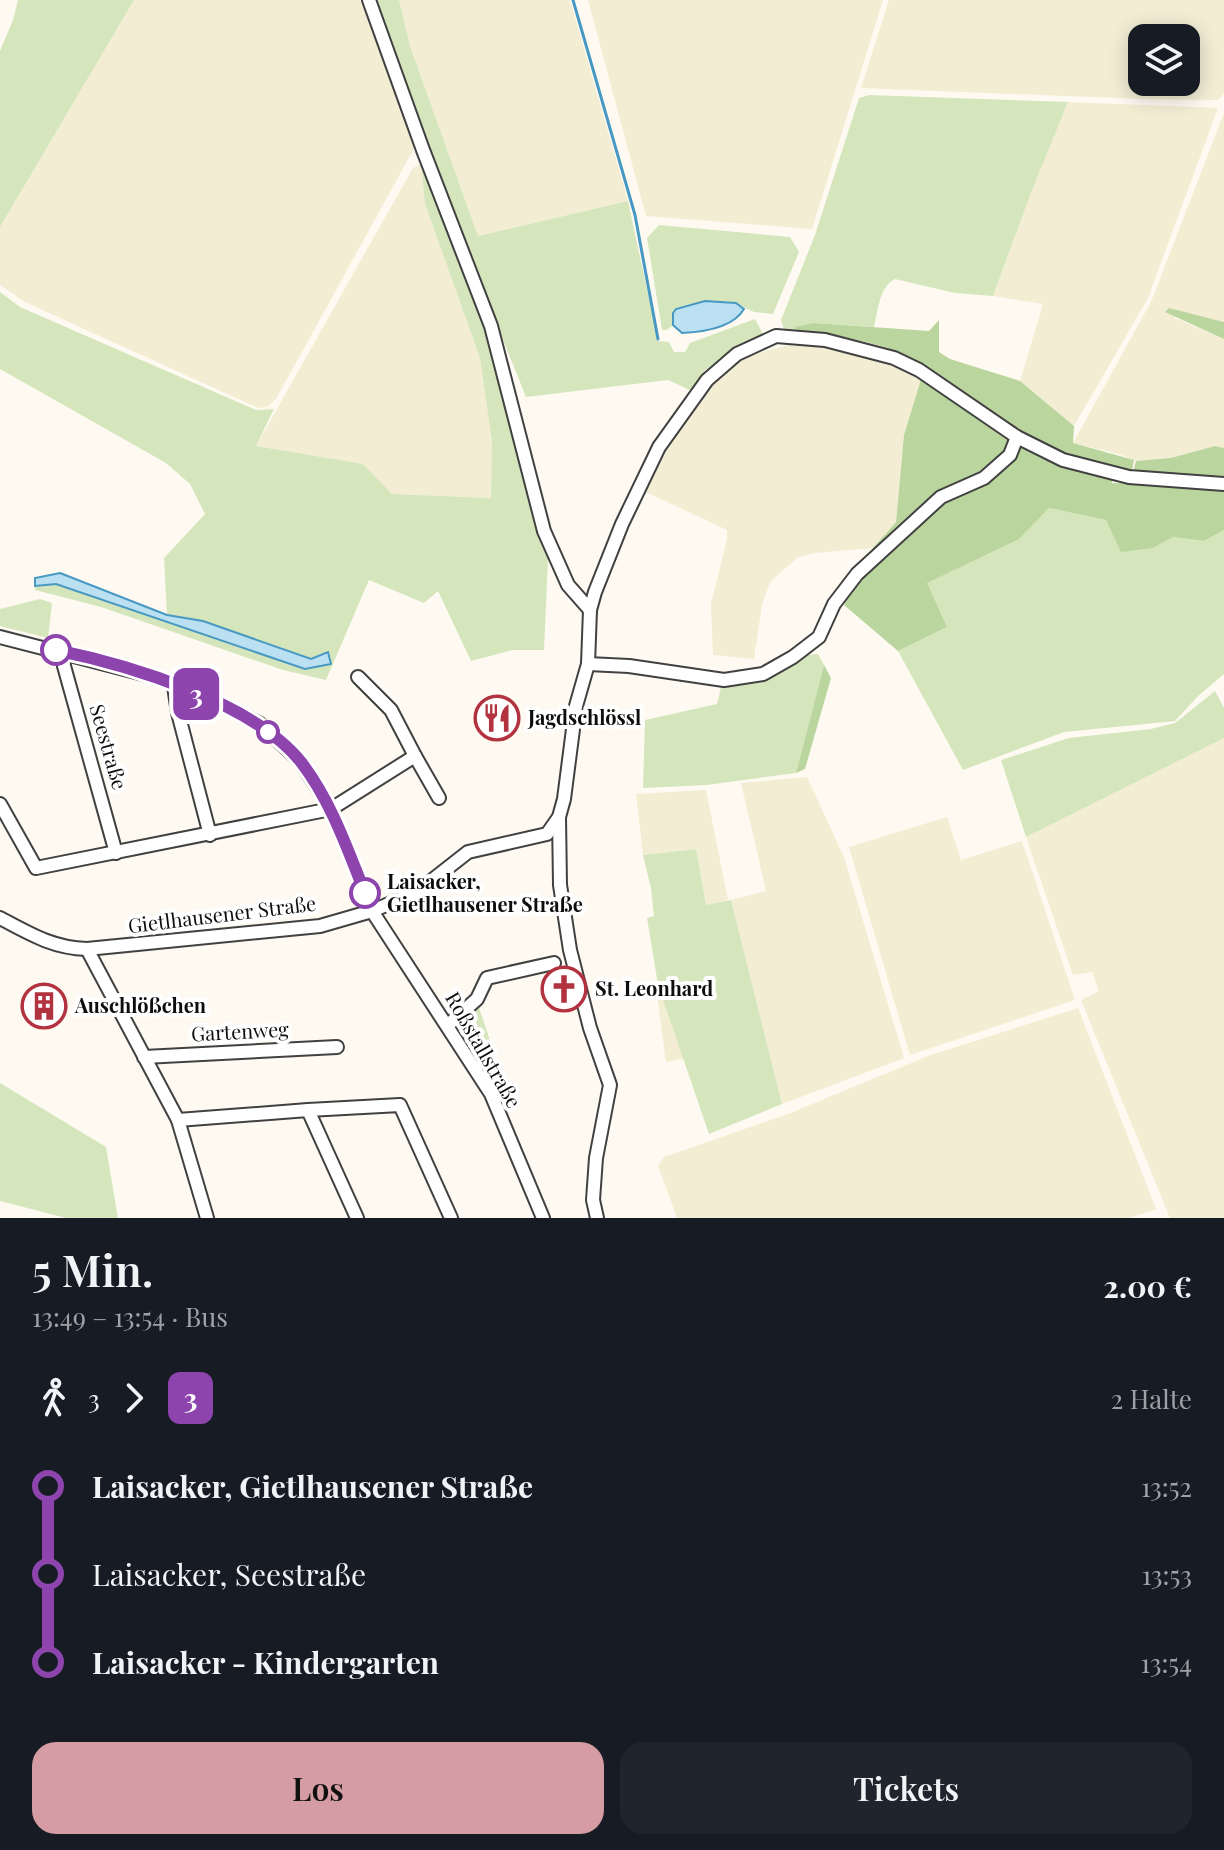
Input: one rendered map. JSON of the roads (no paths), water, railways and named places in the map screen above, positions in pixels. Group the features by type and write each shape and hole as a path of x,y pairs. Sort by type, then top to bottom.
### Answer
{"street":[{"path":"369,0 491,326 544,531 568,585 590,610"},
{"path":"597,1218 593,1200 596,1158 610,1085 590,1028 568,938 560,885 559,817 576,706 588,664 590,610 595,592 622,524 662,443 707,380 737,354 776,336 825,340 894,358 919,370 1017,437 1063,460 1129,477 1224,484"},
{"path":"588,664 629,666 724,680 763,674 819,637 834,604 857,574 941,497 984,478 1010,455 1017,437"},
{"path":"0,637 155,677 211,699 260,724 300,761 331,809 372,911"},
{"name":"Seestraße","path":"63,651 64,666 116,853"},
{"path":"358,677 391,710 439,798"},
{"path":"174,686 178,713 210,835"},
{"path":"0,804 36,868 331,809 415,756"},
{"name":"Gietlhausener Straße","path":"0,918 42,942 64,948 87,949 320,926 372,911 417,892 468,852 547,834 559,817"},
{"name":"Roßstallstraße","path":"372,911 491,1094 543,1218"},
{"path":"87,949 178,1120 207,1218"},
{"path":"448,1025 477,999 487,978 554,963"},
{"name":"Gartenweg","path":"144,1057 337,1047"},
{"path":"178,1120 400,1105 451,1218"},
{"path":"308,1110 357,1218"}],"water":[{"path":"705,301 736,303 744,309 733,321 708,330 682,333 673,325 676,309"},
{"path":"60,573 167,615 203,621 311,659 328,652 331,664 305,669 56,584 35,586 35,578"}],"waterway":[{"path":"573,0 635,215 658,339"}],"place":[{"name":"Jagdschlössl","path":"497,718"},
{"name":"Laisacker, Gietlhausener Straße","path":"365,893"},
{"name":"St. Leonhard","path":"564,989"},
{"name":"Auschlößchen","path":"44,1006"}]}
